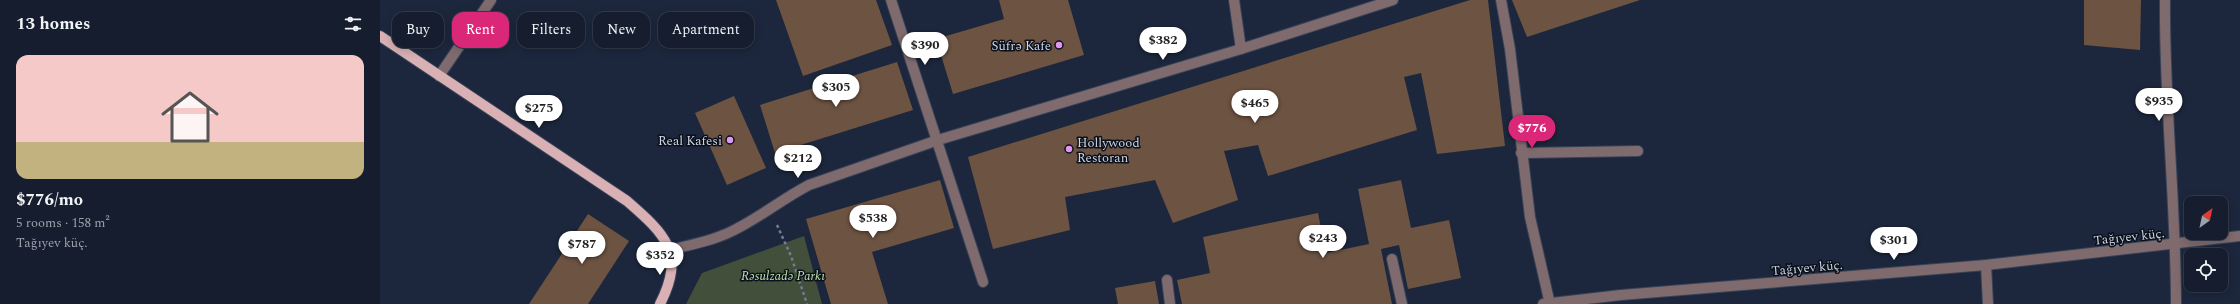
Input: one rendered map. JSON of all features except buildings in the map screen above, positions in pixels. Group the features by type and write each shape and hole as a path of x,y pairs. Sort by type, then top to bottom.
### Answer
{"main road":[{"path":"380,36 627,201 656,226 670,250 672,268 668,288 660,304"}],"street":[{"path":"439,76 491,0"},
{"path":"891,0 938,140 983,282"},
{"path":"1234,0 1241,49"},
{"path":"670,250 713,239 738,228 809,185 938,140 1241,49 1393,0"},
{"path":"1501,0 1510,49 1521,153 1530,217 1548,304"},
{"path":"2165,0 2166,65 2176,244 2176,304"},
{"path":"1521,153 1638,151"},
{"name":"Tağıyev küç.","path":"1548,304 1986,265 2240,236"},
{"path":"1392,259 1402,304"},
{"path":"1986,265 1988,304"},
{"path":"1167,280 1170,304"}],"path":[{"path":"769,208 791,256 806,304"}],"green space":[{"name":"Rəsulzadə Parkı","path":"804,236 822,304 686,304 702,273"}],"place":[{"name":"Süfrə Kafe","path":"1059,45"},
{"name":"Real Kafesi","path":"730,140"},
{"name":"Hollywood Restoran","path":"1069,149"}]}
